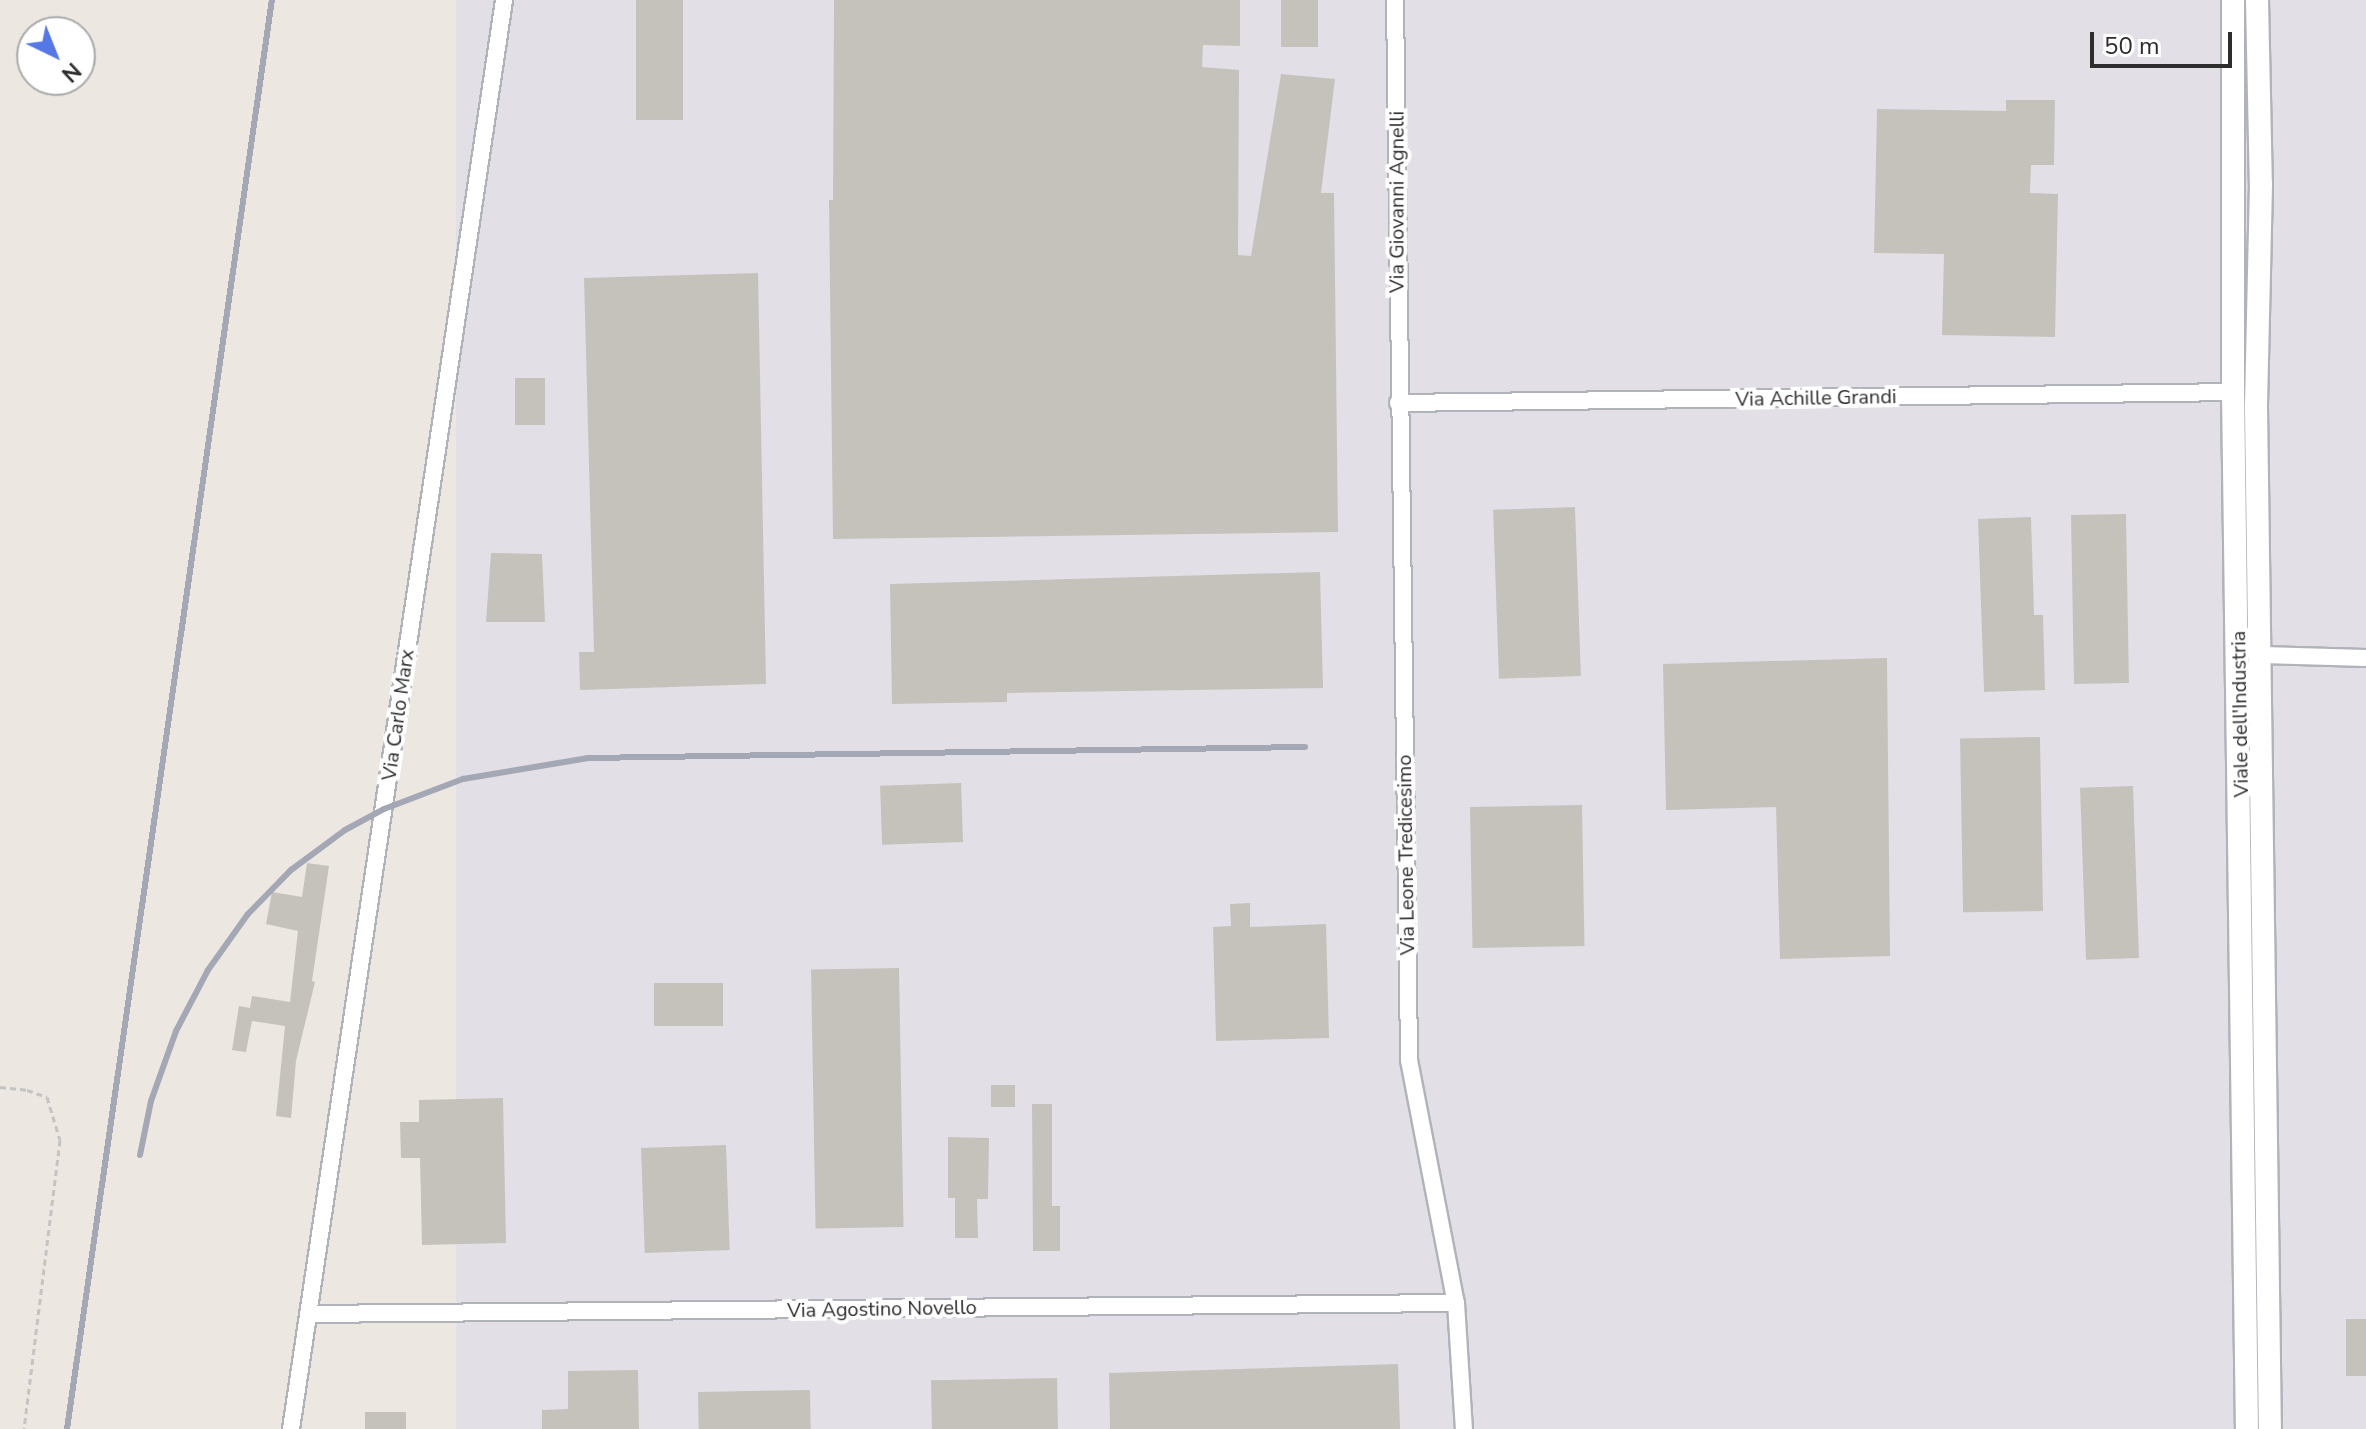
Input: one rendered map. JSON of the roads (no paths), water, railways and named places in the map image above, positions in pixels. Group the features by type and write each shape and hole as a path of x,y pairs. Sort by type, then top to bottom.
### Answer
{"main road":[{"name":"Viale dell'Industria","path":"2233,0 2233,392 2247,1429"},
{"name":"Viale dell'Industria","path":"2257,0 2261,184 2256,407 2262,655 2270,1429"}],"street":[{"name":"Via Carlo Marx","path":"291,1429 504,0"},
{"name":"Via Giovanni Agnelli","path":"1395,0 1398,403"},
{"name":"Via Achille Grandi","path":"1398,403 2233,392"},
{"name":"Via Leone Tredicesimo","path":"1398,403 1409,1060 1456,1303 1464,1429"},
{"name":"Viale dell'Industria","path":"2262,655 2366,658"},
{"name":"Via Agostino Novello","path":"308,1314 1456,1303"}],"railway":[{"path":"67,1429 272,0"},
{"path":"140,1155 151,1101 176,1031 208,970 248,914 291,870 345,830 384,809 463,779 588,758 1305,747"}]}
